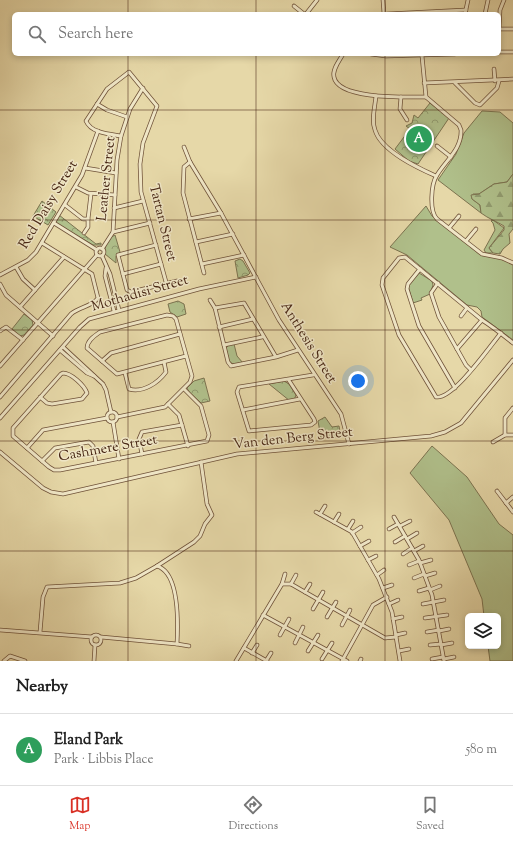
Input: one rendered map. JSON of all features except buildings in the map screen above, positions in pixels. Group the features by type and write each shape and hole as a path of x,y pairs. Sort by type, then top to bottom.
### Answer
{"street":[{"path":"307,12 317,0"},
{"path":"383,0 385,12"},
{"path":"466,12 468,0"},
{"path":"485,12 488,0"},
{"path":"500,12 504,0"},
{"path":"294,6 302,12"},
{"path":"501,29 513,29"},
{"path":"501,52 513,52"},
{"path":"342,56 333,72 335,81 341,87 376,96 426,97 459,125 461,130 458,144 436,176 431,206 432,213 482,254 502,258 513,263"},
{"path":"422,56 426,97"},
{"path":"494,69 495,81"},
{"name":"Tartan Street","path":"98,131 88,125 86,121 107,89 128,73 132,73 157,106 144,138 140,175 143,201 166,282"},
{"path":"424,83 455,83 513,79"},
{"path":"455,83 475,103 480,105 497,88 499,81"},
{"name":"Leather Street","path":"102,249 113,232 116,173 121,136 134,102 143,88"},
{"path":"376,96 373,125 380,140 407,162 436,176"},
{"path":"401,97 400,109 407,120"},
{"path":"97,104 127,118"},
{"path":"98,131 121,136"},
{"name":"Red Daisy Street","path":"0,275 33,256 42,243 76,187 85,168 98,131"},
{"path":"437,146 451,156"},
{"name":"Anthesis Street","path":"184,147 190,162 221,213 279,320 313,375 341,414 349,444"},
{"path":"190,162 184,167 182,187 204,273"},
{"path":"85,168 116,173"},
{"path":"76,187 91,194 115,195"},
{"path":"84,233 88,227 91,194"},
{"path":"114,208 143,201"},
{"path":"65,204 83,219 88,219"},
{"path":"189,219 221,213"},
{"path":"449,228 459,216"},
{"path":"113,232 150,223"},
{"path":"54,224 96,250 102,249 104,253 102,256 106,268 110,274 120,310"},
{"path":"466,241 476,229"},
{"path":"196,242 232,234"},
{"path":"0,397 74,312 97,300 92,274 42,243"},
{"path":"156,245 118,255 129,292 166,282 177,281"},
{"path":"96,250 97,255"},
{"path":"97,255 102,256"},
{"path":"0,366 97,255"},
{"path":"202,264 244,255"},
{"path":"20,308 64,257"},
{"path":"501,333 455,388 439,397 433,394 399,335 382,285 384,277 400,257 406,257 467,308 501,333 513,343"},
{"path":"123,274 161,264"},
{"path":"16,267 23,279 35,290"},
{"path":"106,268 105,276 114,312"},
{"path":"420,269 408,284 407,290 419,326 455,388"},
{"name":"Mothadisi Street","path":"0,418 89,319 199,289 256,277"},
{"path":"438,283 433,289 432,295 439,317 471,370"},
{"path":"0,284 4,293 53,336"},
{"path":"210,300 215,308 228,362 233,366 276,357 298,350"},
{"path":"215,308 244,303 262,337 276,357"},
{"path":"461,316 467,308"},
{"path":"113,422 117,417 161,408 168,404 184,389 192,378 186,356 180,334 174,317 167,315 100,332 91,338 86,346 116,374 125,373 186,356"},
{"path":"219,327 253,319"},
{"path":"457,349 482,320"},
{"path":"0,331 6,327 23,340"},
{"path":"102,361 111,353 180,334"},
{"path":"224,345 262,337"},
{"path":"62,348 105,387 111,412 115,413 117,417"},
{"name":"Van den Berg Street","path":"0,452 46,490 56,493 70,493 222,457 263,451 431,436 451,430 462,423 513,360"},
{"path":"125,373 129,389 149,387 154,385 166,372 164,362"},
{"name":"Cashmere Street","path":"40,397 47,403 52,404 82,399 87,393 85,389 69,375 62,373 40,397 12,430 13,436 52,469 57,470 205,442 209,438 200,404 184,389"},
{"path":"288,380 314,419 314,424 251,431 247,429 237,392 239,387 313,375"},
{"path":"242,410 300,399"},
{"path":"168,404 179,415 188,446"},
{"path":"505,435 505,418 513,408"},
{"path":"107,418 107,415 111,412"},
{"path":"27,448 43,430 107,418"},
{"path":"107,418 108,421 113,422"},
{"path":"113,422 119,459"},
{"path":"142,454 139,439 142,432 182,425"},
{"path":"493,442 505,435 513,435"},
{"path":"42,461 55,448 89,442 93,446 96,463"},
{"path":"40,632 43,597 47,588 120,583 136,578 194,542 200,536 205,524 212,515 207,504 201,462"},
{"path":"497,491 513,512"},
{"path":"506,503 513,497"},
{"path":"325,506 318,513 348,529 352,533 377,575 389,604 400,661"},
{"path":"334,522 339,514"},
{"path":"394,517 420,562 430,589 434,602 444,659"},
{"path":"348,529 353,521"},
{"path":"389,529 410,521"},
{"path":"352,533 361,527"},
{"path":"395,542 417,534"},
{"path":"360,546 369,541"},
{"path":"403,554 423,546"},
{"path":"368,560 376,556"},
{"path":"409,565 431,560"},
{"path":"157,566 162,568 168,575 173,591 179,619 177,644"},
{"path":"377,575 384,570"},
{"path":"414,578 435,573"},
{"path":"236,661 282,584 286,574"},
{"path":"291,584 296,575"},
{"path":"282,584 291,584 332,609 386,638 405,633"},
{"path":"305,592 310,584"},
{"path":"383,588 392,586"},
{"path":"419,591 440,586"},
{"path":"313,609 323,592"},
{"path":"342,660 374,604 387,597"},
{"path":"389,604 398,600"},
{"path":"423,604 444,600"},
{"path":"327,617 336,602"},
{"path":"342,625 350,610"},
{"path":"264,615 342,660 347,661"},
{"path":"426,618 447,615"},
{"path":"393,619 402,617"},
{"path":"280,635 290,619"},
{"path":"295,643 303,627"},
{"path":"427,632 449,629"},
{"path":"0,630 92,637 97,634 101,637 189,646"},
{"path":"308,651 318,635"},
{"path":"92,637 91,642 95,645 94,661"},
{"path":"95,645 100,643 101,637"},
{"path":"322,659 332,642"},
{"path":"430,645 452,643"},
{"path":"252,653 256,645"},
{"path":"244,648 260,659 267,661 271,653"},
{"path":"399,651 409,649"},
{"path":"4,661 10,656 25,661"},
{"path":"432,659 454,657"}],"green space":[{"path":"430,103 449,118 418,164 409,161 395,149 410,129 406,126 412,123 414,115 418,118"},
{"path":"482,111 500,112 513,123 513,174 507,182 494,184 479,194 473,194 472,199 480,205 481,213 438,180 456,154 464,133"},
{"path":"513,174 513,229 509,234 510,243 500,254 493,253 489,248 504,230 504,226 481,213 480,205 472,199 471,195 479,194 494,184 507,182"},
{"path":"42,201 56,212 48,225 33,216"},
{"path":"426,206 432,216 479,254 501,259 513,264 513,340 482,317 481,311 477,307 467,305 407,255 390,247"},
{"path":"59,215 96,244 101,243 101,245 93,245 57,224 56,221"},
{"path":"493,220 504,228 489,248 493,253 486,253 484,250 495,230 491,221"},
{"path":"115,235 120,252 116,256 116,263 105,254 108,240"},
{"path":"240,259 243,261 250,273 238,278 235,261"},
{"path":"419,273 432,281 433,285 430,294 421,298 422,300 413,303 408,286"},
{"path":"178,301 184,304 186,314 177,317 170,312 168,304"},
{"path":"24,314 32,320 33,325 24,335 20,336 12,329"},
{"path":"234,344 237,356 243,363 233,364 229,361 226,348 229,345"},
{"path":"204,378 210,401 201,403 189,392 187,388 194,381"},
{"path":"284,381 289,384 296,395 294,400 290,401 269,384"},
{"path":"325,417 332,427 339,426 340,432 337,437 321,438 318,421"},
{"path":"432,446 467,477 499,524 513,535 513,661 490,661 488,649 501,649 501,613 484,613 482,599 449,520 410,473"}],"place":[{"name":"Eland Park","path":"419,139"}]}
